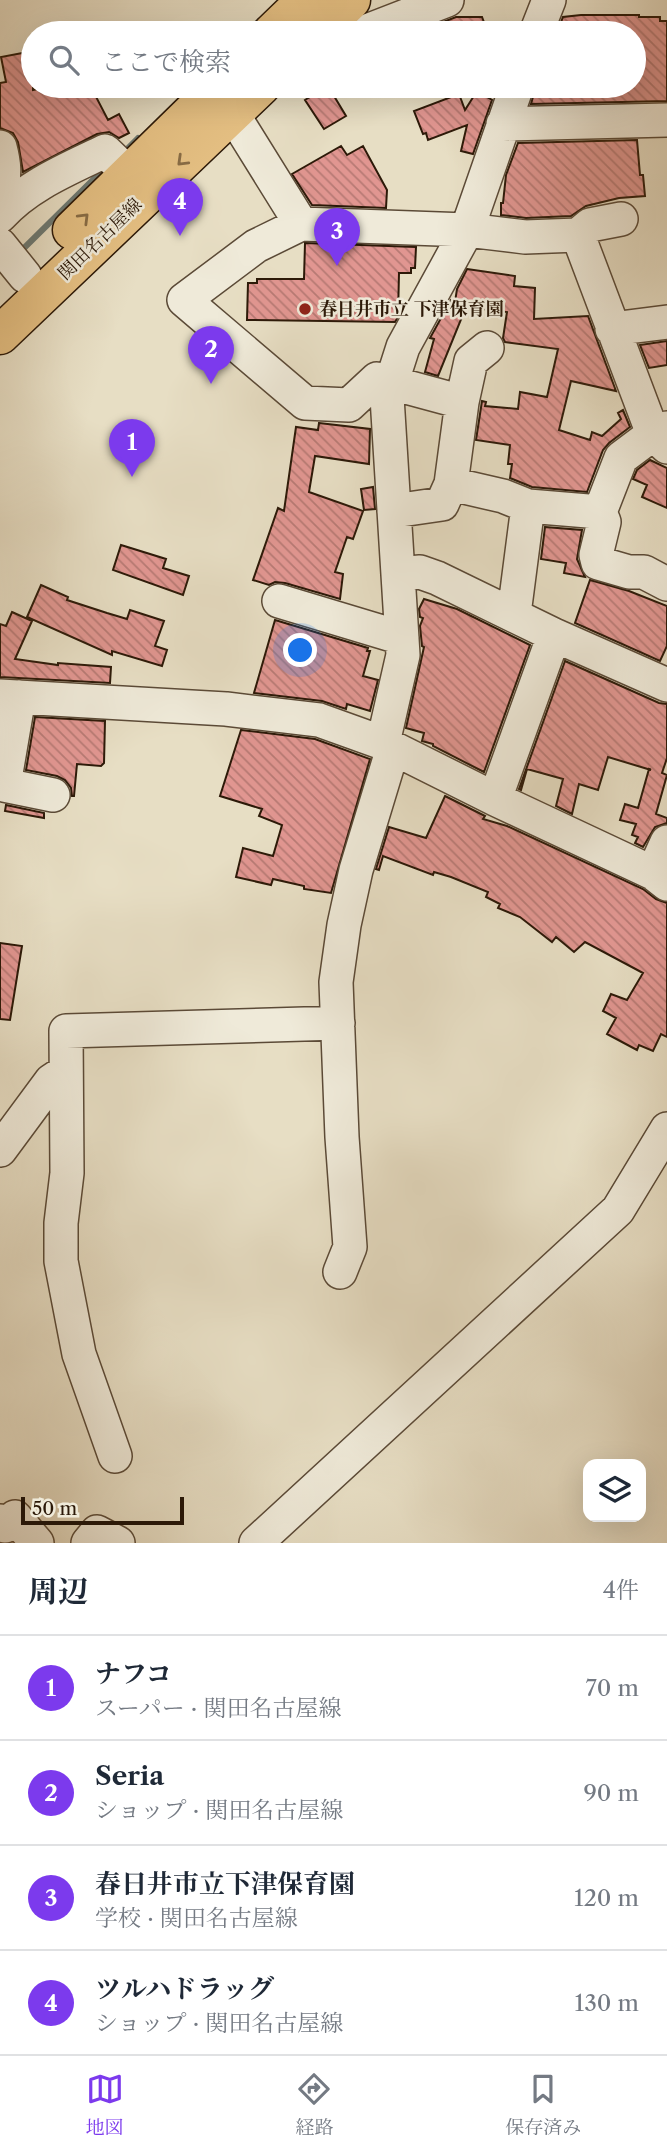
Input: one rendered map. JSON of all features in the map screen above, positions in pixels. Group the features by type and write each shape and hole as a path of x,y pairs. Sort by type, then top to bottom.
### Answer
{"main road":[{"path":"284,21 306,0"},
{"path":"329,21 351,0"},
{"name":"関田名古屋線","path":"13,288 129,174 225,100"},
{"name":"関田名古屋線","path":"0,335 225,100"}],"street":[{"path":"393,21 447,0"},
{"path":"541,21 549,0"},
{"path":"340,1272 350,1247 342,1137 336,982 344,925 388,745 403,655 387,397 403,348 467,230 513,98"},
{"path":"225,100 301,224"},
{"path":"503,124 667,120"},
{"path":"0,147 4,161 2,201"},
{"path":"2,201 105,152 129,174"},
{"path":"462,402 377,379 349,405 305,403 184,300 256,246 301,224 467,230 525,237 578,235 590,225 621,219"},
{"path":"578,235 612,329 662,436 621,458 600,512 604,522 596,555 598,563 629,572 644,572 667,584"},
{"path":"0,245 13,288"},
{"path":"612,329 667,322"},
{"path":"394,511 442,504 452,484 462,402 471,360 487,348"},
{"path":"452,484 503,496 527,506 600,512"},
{"path":"514,614 527,506"},
{"path":"398,574 420,572 437,578 554,635 667,685"},
{"path":"279,601 402,638"},
{"path":"495,799 554,635"},
{"path":"53,795 4,785 9,696 226,709 318,720 388,745 660,878 667,842"},
{"path":"115,1456 79,1354 61,1261 61,1223 67,1173 66,1031 338,1023"},
{"path":"0,1150 51,1081 66,1071"},
{"path":"256,1543 618,1210 667,1129"},
{"path":"0,1521 5,1526 15,1517 37,1543"},
{"path":"88,1543 97,1532 118,1543"}],"building":[{"path":"639,15 660,17 660,21 667,21 667,101 531,104 533,98 646,98 646,21 562,21 563,17"},
{"path":"456,17 482,17 484,21 446,21"},
{"path":"21,53 21,98 97,98 108,120 119,114 129,133 119,138 109,132 97,134 23,172 18,142 13,133 0,128 0,83 6,82 1,57"},
{"path":"335,98 346,116 324,129 305,100"},
{"path":"448,98 460,98 465,110 473,98 492,100 473,154 461,151 467,125 428,140 414,111"},
{"path":"637,140 645,196 619,198 586,206 571,216 526,218 501,215 506,175 518,143"},
{"path":"341,146 347,155 363,146 387,190 386,208 312,205 292,174"},
{"path":"305,243 416,247 415,268 411,268 411,273 399,273 398,317 395,322 247,320 248,283 257,283 257,279 304,279"},
{"path":"467,269 515,276 514,286 535,288 534,319 588,316 616,391 571,381 559,430 590,440 592,432 602,436 621,419 618,413 623,410 630,427 603,450 587,492 532,487 510,478 510,445 476,440 482,401 486,402 485,406 518,409 520,392 547,397 558,349 505,342 503,338 507,312 466,307 438,376 425,372 434,339 430,338 451,300 455,302 457,289"},
{"path":"667,341 667,365 649,368 640,345"},
{"path":"319,423 370,429 369,464 315,456 309,492 363,511 353,539 347,537 335,572 343,574 340,599 285,583 275,582 269,585 253,580 278,508 284,511 296,427 318,430"},
{"path":"650,460 667,468 667,508 642,497 647,485 633,479 637,470"},
{"path":"373,487 375,509 364,510 361,489"},
{"path":"545,527 582,530 577,559 585,577 564,573 566,563 541,559"},
{"path":"121,545 166,559 163,568 189,576 183,595 113,570"},
{"path":"590,580 667,606 667,646 660,661 575,623"},
{"path":"41,585 68,597 67,600 127,619 130,610 164,621 155,646 167,650 162,666 112,651 112,655 27,617"},
{"path":"424,599 457,609 530,645 484,772 433,744 422,741 424,733 406,728 424,647 420,626 423,618 420,617 419,609"},
{"path":"12,612 32,621 15,659 58,665 111,667 110,683 0,677 0,624 6,626"},
{"path":"275,620 368,648 367,651 370,651 363,676 378,680 370,711 347,704 346,709 322,701 254,693"},
{"path":"565,661 659,703 667,704 667,758 662,773 667,775 656,814 667,818 667,823 655,827 643,847 635,843 638,837 632,835 636,824 620,820 625,804 638,808 649,769 608,757 598,790 579,784 572,814 556,806 563,779 527,769 521,790 519,789"},
{"path":"35,717 105,721 104,763 101,766 77,764 74,796 65,780 26,770"},
{"path":"241,730 315,739 370,759 331,893 304,889 304,886 273,879 271,885 236,877 243,848 273,856 282,825 259,816 262,809 220,796"},
{"path":"445,796 485,816 483,819 507,826 643,889 667,903 667,1037 661,1034 653,1051 639,1045 637,1050 607,1034 616,1018 603,1011 611,994 627,1000 643,973 585,942 574,952 556,937 552,942 520,917 498,908 500,904 486,897 488,892 451,877 434,872 433,875 383,856 379,870 376,869 389,827 426,838"},
{"path":"6,805 44,813 44,818 5,811"},
{"path":"0,943 22,946 10,1020 0,1019"}],"waterway":[{"path":"121,155 138,138"},
{"path":"20,252 107,166"}],"place":[{"name":"ツルハドラッグ","path":"180,236"},
{"name":"春日井市立下津保育園","path":"337,266"},
{"name":"春日井市立 下津保育園","path":"305,309"},
{"name":"Seria","path":"211,384"},
{"name":"ナフコ","path":"132,477"}]}
